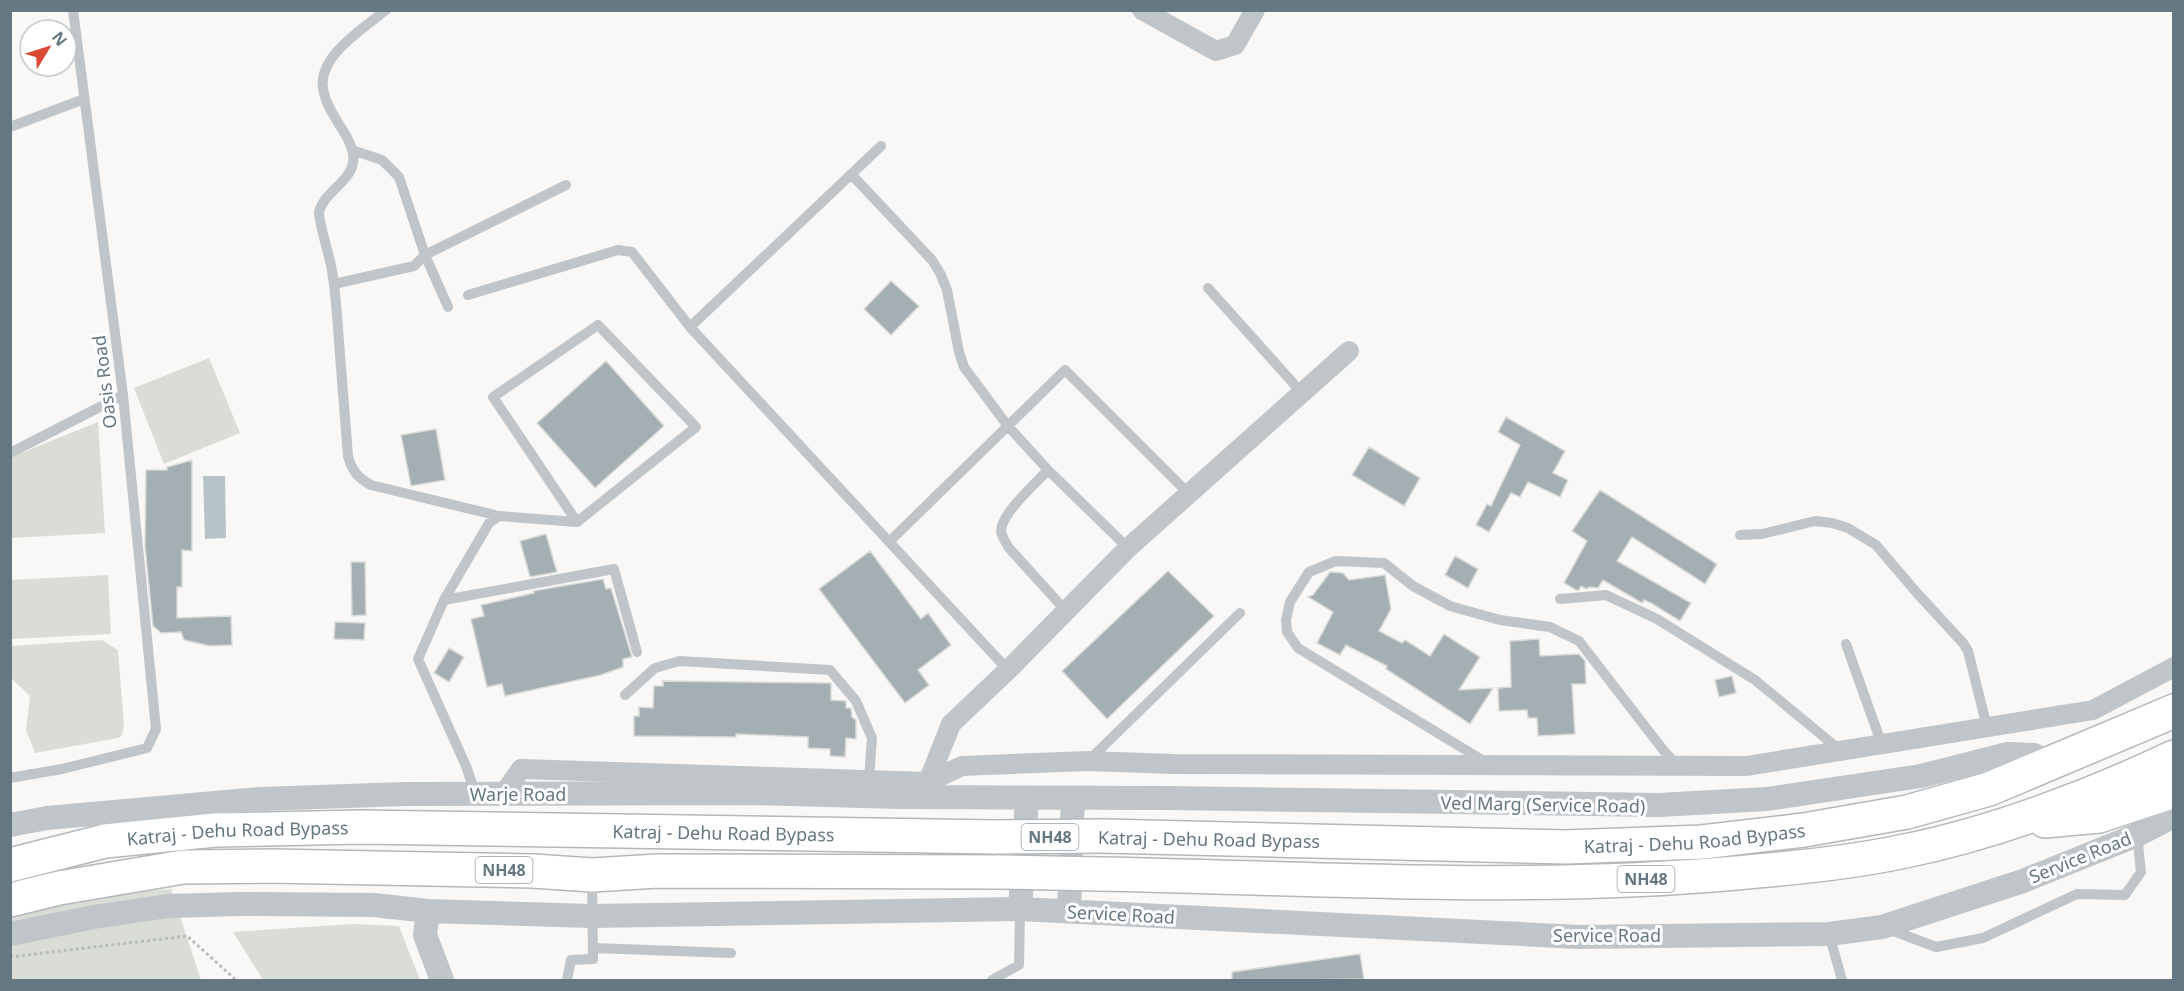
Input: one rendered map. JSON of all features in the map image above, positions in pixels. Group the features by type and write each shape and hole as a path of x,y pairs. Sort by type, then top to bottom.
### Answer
{"highway":[{"name":"Katraj - Dehu Road Bypass","path":"10,865 105,842 215,830 361,827 996,837 1103,836 1566,847 1702,842 1804,830 1907,812 1989,789 2053,763 2171,709"},
{"name":"Katraj - Dehu Road Bypass","path":"10,900 59,888 183,867 521,870 592,875 658,871 1000,872 1543,884 1686,877 1808,866 1905,851 2015,822 2174,757"},
{"path":"2015,822 2098,816 2174,791"}],"street":[{"path":"1142,10 1216,51 1235,45 1255,10"},
{"path":"922,789 951,723 1008,670 1128,548 1349,351"},
{"path":"503,795 520,769 869,779 922,789 962,766 1088,761 1173,764 1747,766 2093,710 2174,667"},
{"name":"Ved Marg (Service Road)","path":"1027,798 1659,805 1767,799 1921,776 2008,754 2034,755 2053,763"},
{"name":"Warje Road","path":"10,825 47,818 260,799 405,794 750,793 922,789 1027,798"},
{"path":"10,934 94,917 168,906 242,904 374,905 428,911 592,916 1020,909 1027,798"},
{"path":"1070,911 1073,798"},
{"name":"Service Road","path":"1020,909 1579,937 1828,934 1882,927 2023,881 2137,835 2174,816"},
{"path":"428,911 425,935 442,981"}],"lane":[{"name":"Oasis Road","path":"10,778 62,769 147,748 156,729 123,395 73,10"},
{"path":"386,10 340,49 328,62 322,75 323,89 329,107 352,150 352,163 348,173 328,196 319,211 334,284 348,456 351,467 358,478 370,485 499,516 577,522 696,427 598,325 493,397 577,522"},
{"path":"10,127 84,99"},
{"path":"690,327 881,146"},
{"path":"352,150 382,160 399,177 425,255 448,308"},
{"path":"850,174 932,260 947,290 958,352 964,366 1007,425 1048,470 1128,548"},
{"path":"334,284 414,266 425,255 566,185"},
{"path":"468,295 618,250 632,252 690,327 1008,670"},
{"path":"1208,288 1302,393"},
{"path":"889,542 1065,370 1189,494"},
{"path":"10,453 123,395"},
{"path":"1048,470 1007,515 1001,531 1009,549 1066,611"},
{"path":"477,795 418,659 444,600 489,523 499,516"},
{"path":"1740,536 1773,532 1815,521 1848,528 1876,545 1968,651 1987,727"},
{"path":"1490,764 1298,648 1287,632 1286,620 1290,602 1309,572 1336,561 1384,563 1413,586 1450,606 1500,620 1550,627 1579,641 1678,766"},
{"path":"444,600 614,569 637,652"},
{"path":"1560,599 1606,595 1658,619 1755,680 1841,751"},
{"path":"1088,761 1240,613"},
{"path":"1846,644 1882,745"},
{"path":"625,695 655,668 680,661 830,670 856,701 872,738 869,779"},
{"path":"1882,927 1936,947 1983,938 2077,894 2125,895 2141,872 2137,835"},
{"path":"567,981 571,960 593,959 592,875"},
{"path":"992,981 1019,965 1020,909"},
{"path":"1828,934 1842,981"},
{"path":"593,948 731,953"}],"path":[{"path":"10,957 186,936 236,981"}],"shaded area":[{"path":"209,358 240,433 164,464 134,388"},
{"path":"98,422 105,533 11,538 11,457"},
{"path":"203,476 225,476 226,538 205,539"},
{"path":"108,575 111,634 11,639 11,580"},
{"path":"102,640 118,650 124,726 122,735 118,738 35,753 26,730 30,696 11,678 11,646"},
{"path":"171,889 201,980 11,980 10,917 53,899"},
{"path":"353,924 399,926 420,980 263,980 233,932"}],"building":[{"path":"891,281 919,306 891,335 864,309"},
{"path":"606,361 664,426 595,488 537,423"},
{"path":"1506,417 1565,451 1553,473 1568,480 1560,497 1528,482 1520,497 1511,493 1489,532 1476,525 1487,504 1491,506 1520,445 1498,432"},
{"path":"436,429 445,480 411,486 401,435"},
{"path":"1369,447 1420,478 1404,506 1352,475"},
{"path":"192,460 192,551 182,550 182,587 177,587 177,618 231,616 232,645 210,646 184,640 181,632 161,633 153,626 145,546 146,470 167,470 167,467"},
{"path":"1600,490 1717,564 1705,584 1632,537 1617,561 1691,603 1680,621 1651,603 1644,600 1642,603 1603,580 1598,588 1586,589 1581,586 1579,590 1564,583 1587,541 1572,531"},
{"path":"546,534 557,572 530,577 520,541"},
{"path":"870,551 921,619 928,613 951,645 918,670 929,685 905,703 819,589"},
{"path":"1455,556 1478,569 1468,588 1445,575"},
{"path":"351,562 365,562 366,615 352,616"},
{"path":"1168,571 1214,616 1107,719 1062,671"},
{"path":"1330,572 1343,573 1349,580 1385,575 1391,609 1379,631 1402,643 1405,640 1430,656 1444,634 1480,657 1459,690 1493,688 1470,724 1386,669 1387,666 1346,645 1340,655 1317,643 1333,612 1308,597 1313,595"},
{"path":"603,579 606,589 611,588 632,657 623,659 623,667 601,675 505,696 502,684 487,687 471,619 484,616 481,605 534,593 533,591"},
{"path":"335,622 365,623 364,640 334,639"},
{"path":"1539,639 1540,656 1579,654 1585,661 1586,684 1572,684 1575,734 1538,736 1537,718 1528,718 1527,710 1499,711 1498,688 1511,687 1510,641"},
{"path":"449,648 464,657 449,682 434,673"},
{"path":"1732,676 1736,693 1719,697 1715,680"},
{"path":"663,681 831,683 831,700 846,701 846,708 851,708 852,717 856,720 856,739 846,738 845,757 830,756 830,749 808,748 808,737 736,734 736,737 634,736 634,716 639,716 639,707 653,708 654,686 663,686"},
{"path":"1360,954 1364,979 1232,981 1232,972"}]}
